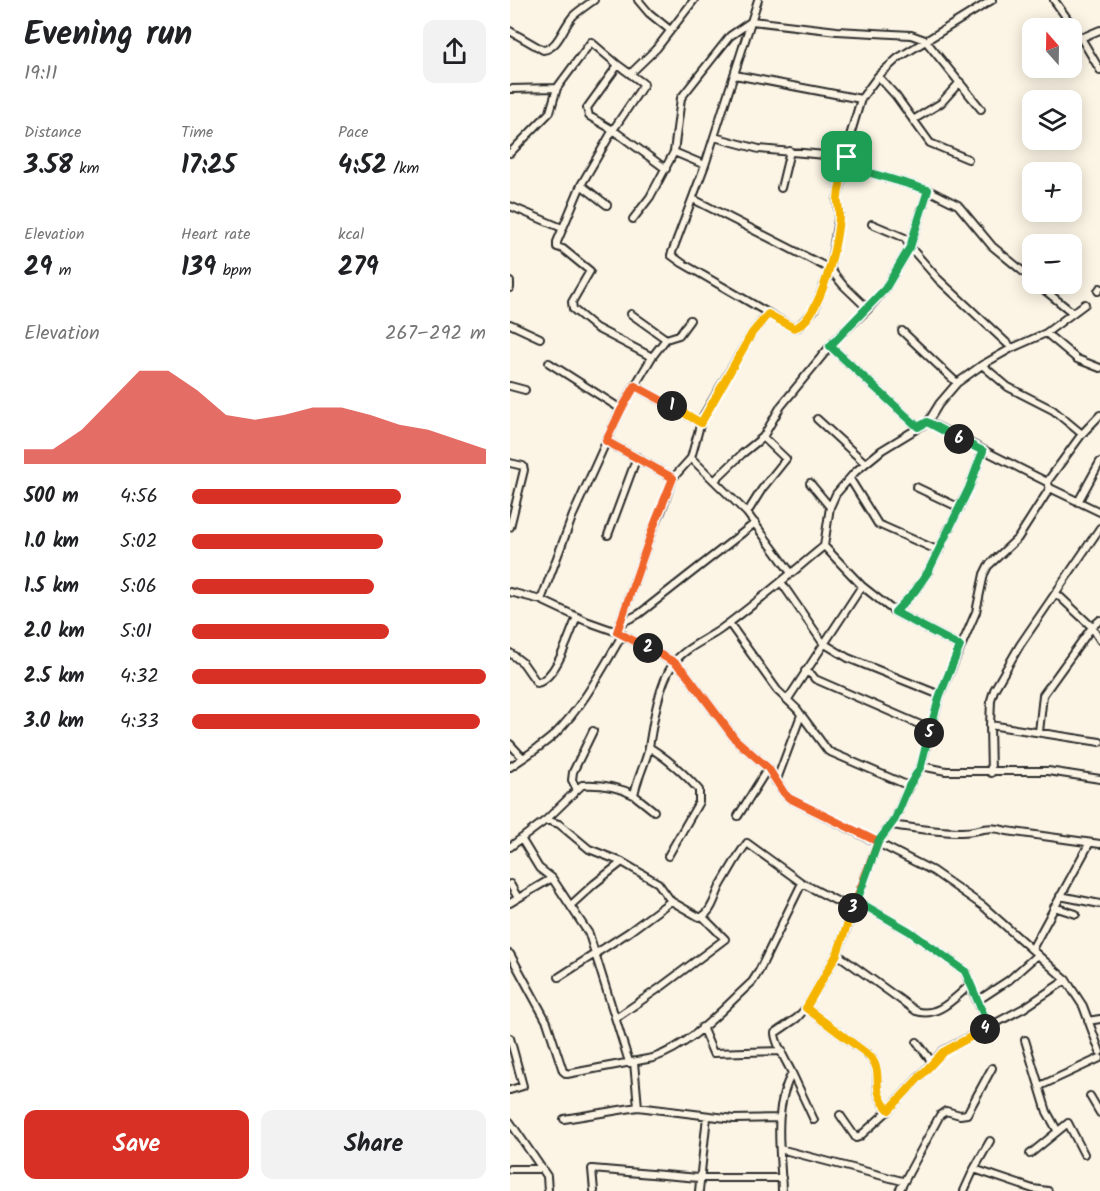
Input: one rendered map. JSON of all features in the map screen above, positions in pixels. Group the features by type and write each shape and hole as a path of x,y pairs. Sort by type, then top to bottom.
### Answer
{"street":[{"path":"510,31 543,50 548,50 573,16 594,0"},
{"path":"638,0 649,13 670,30"},
{"path":"630,74 657,48 694,0"},
{"path":"758,0 705,165 671,255 792,327 798,327 814,310 830,269 839,213 837,200 849,139 861,99 878,76 898,58 992,0"},
{"path":"1054,0 1067,18"},
{"path":"633,219 650,197 674,152 681,98 730,36 752,21 837,31 911,34 925,40 981,109"},
{"path":"1082,38 1100,30"},
{"path":"1082,40 1100,70"},
{"path":"510,153 550,112 557,88 591,42 644,84 613,130 581,185 557,238 557,247 563,249 590,271 572,302 573,309 596,328 652,357"},
{"path":"618,65 587,111 589,116 613,130 666,169"},
{"path":"735,75 861,99"},
{"path":"878,76 896,96 930,143 968,159"},
{"path":"914,120 940,103 960,81"},
{"path":"510,89 557,88"},
{"path":"714,137 759,149 847,157 857,169 928,190 958,205 992,246 1022,271"},
{"path":"781,188 790,151"},
{"path":"674,152 705,165"},
{"path":"581,185 607,205"},
{"path":"715,480 764,437 781,406 830,346 885,289 910,247 928,190"},
{"path":"693,199 830,269 868,309"},
{"path":"510,207 562,228"},
{"path":"872,224 905,237 910,247 938,279 1012,348"},
{"path":"510,282 510,288"},
{"path":"1049,294 1072,313"},
{"path":"634,795 637,779 649,747 657,706 674,662 729,623 824,546 830,507 836,494 865,463 927,422 957,383 1012,348 1046,333 1084,304"},
{"path":"631,314 666,339"},
{"path":"510,767 553,735 568,719 595,682 620,633 620,623 673,478 691,458 701,423 752,333 768,314"},
{"path":"541,600 573,515 621,410 652,357 666,339 679,335 690,320"},
{"path":"510,324 540,338"},
{"path":"902,331 957,383"},
{"path":"1046,333 1077,359 1100,368"},
{"path":"830,346 918,427"},
{"path":"549,363 621,410"},
{"path":"982,365 1008,387 1053,410 1082,434"},
{"path":"510,386 525,390"},
{"path":"635,386 701,423"},
{"path":"814,1119 776,1040 775,1033 797,1018 806,1008 837,954 878,842 891,825 921,766 940,695 976,612 981,583 988,566 1018,538 1048,485 1082,434 1100,415"},
{"path":"817,419 865,463"},
{"path":"927,422 1100,512"},
{"path":"747,513 762,489 786,459 764,437"},
{"path":"606,441 673,478"},
{"path":"895,612 922,581 939,551 960,508 983,451"},
{"path":"608,535 637,457"},
{"path":"691,458 747,513 791,573"},
{"path":"1078,502 1100,462"},
{"path":"510,463 523,466 524,470 510,527"},
{"path":"850,479 878,524 939,551"},
{"path":"810,483 830,507"},
{"path":"916,487 960,508"},
{"path":"620,623 639,614 755,523"},
{"path":"991,773 991,700 997,684 1020,645 1100,528"},
{"path":"824,546 862,586 895,612 960,646"},
{"path":"781,582 823,643 848,658 940,695"},
{"path":"788,699 862,586"},
{"path":"510,592 541,600 577,617 620,633 674,662 684,671 735,739 768,768 789,798 933,871 971,896 1032,949 1066,981 1083,1006 1100,1052"},
{"path":"1056,593 1092,627 1100,640"},
{"path":"510,653 523,663 537,683 541,683 552,672 577,617"},
{"path":"1039,732 1043,695 1092,627 1100,620"},
{"path":"729,623 777,690 788,699 828,750 909,786"},
{"path":"805,671 815,679 930,729"},
{"path":"776,782 801,715"},
{"path":"990,725 1100,742"},
{"path":"576,789 572,780 573,772 593,731"},
{"path":"510,744 523,758"},
{"path":"649,747 667,759 699,790 699,802 668,856"},
{"path":"921,766 946,771 991,773 1048,771 1100,779"},
{"path":"738,816 768,768"},
{"path":"510,847 546,820 582,784 594,784 627,791 654,811"},
{"path":"546,820 559,824 590,849 622,862 657,883 671,901 699,917 709,910 734,861 747,843 802,883 852,909"},
{"path":"891,825 931,831 962,832 993,827 1100,844"},
{"path":"522,840 539,868 552,878 589,934 632,1062 638,1107"},
{"path":"1032,949 1089,844"},
{"path":"571,905 622,862"},
{"path":"510,903 552,878"},
{"path":"510,954 547,1022 563,1071 567,1074 632,1062 680,1047 752,982 802,883"},
{"path":"510,884 518,898"},
{"path":"1060,896 1100,904"},
{"path":"559,977 671,901"},
{"path":"857,901 909,931 965,971 989,1027"},
{"path":"1054,907 1076,914"},
{"path":"616,1018 725,939 703,916"},
{"path":"837,954 916,1011 923,1013 939,1010 970,984"},
{"path":"977,1001 1009,980 1037,955"},
{"path":"840,1115 856,1138 861,1136 948,1048 1024,1008 1066,981"},
{"path":"806,1008 875,1062 876,1089 880,1099 889,1110"},
{"path":"1088,1022 1100,1019"},
{"path":"702,1027 713,1053 783,1051"},
{"path":"510,1038 523,1086 510,1090"},
{"path":"1025,1040 1047,1112 1057,1130"},
{"path":"917,1042 932,1062"},
{"path":"1040,1086 1100,1058"},
{"path":"898,1191 941,1113 946,1111 960,1115 967,1114 992,1068"},
{"path":"782,1191 778,1118 781,1098 792,1074"},
{"path":"1090,1096 1100,1113"},
{"path":"564,1119 638,1107 734,1119 778,1118"},
{"path":"699,1191 707,1116"},
{"path":"510,1122 547,1176 548,1191"},
{"path":"1030,1154 1064,1124 1070,1124 1084,1154"},
{"path":"964,1191 990,1141"},
{"path":"780,1149 902,1181"},
{"path":"510,1169 542,1168"},
{"path":"594,1191 592,1169 699,1178 782,1178"},
{"path":"974,1169 1032,1190 1048,1191"}],"route":[{"path":"847,157 837,200 839,213 830,269 814,310 798,327 794,328 768,314 752,333 701,423 635,386 606,441 673,478 617,632 674,662 684,671 727,730 768,768 789,798 878,842 868,867 857,901 838,947 837,954 806,1008 875,1062 878,1079 876,1089 880,1099 889,1110 943,1052 989,1027 965,971 909,931 857,901 878,842 895,819 909,786 921,766 940,695 960,646 895,612 915,591 928,572 969,488 983,451 927,422 918,427 830,346 885,289 910,247 928,190 857,169 847,157"}]}
